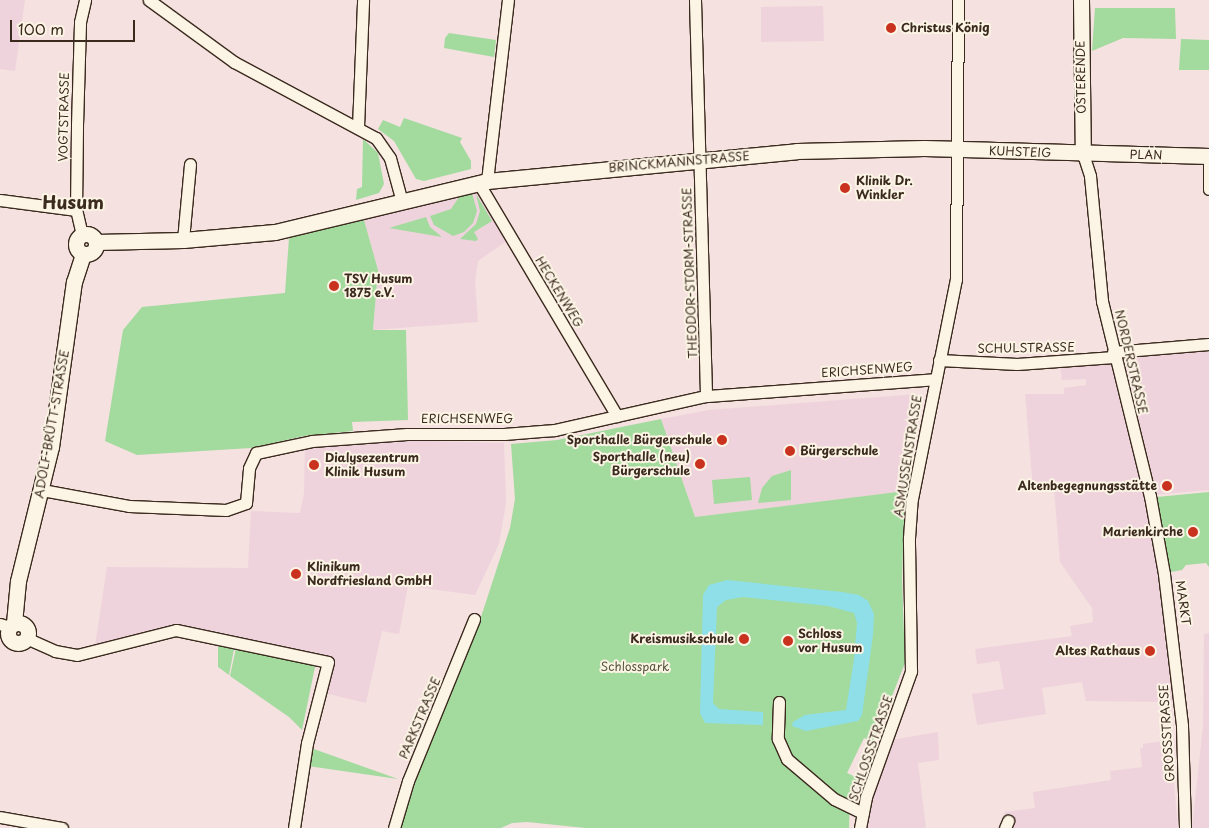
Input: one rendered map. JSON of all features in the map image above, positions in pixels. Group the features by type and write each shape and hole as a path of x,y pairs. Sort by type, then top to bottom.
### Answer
{"main road":[{"name":"OSTERENDE","path":"1081,0 1083,154"},
{"name":"BRINCKMANNSTRASSE","path":"402,202 483,181 700,159 802,150 958,150"},
{"name":"KUHSTEIG","path":"958,150 1083,154"},
{"name":"PLAN","path":"1083,154 1209,156"},
{"path":"82,235 91,235 96,242 183,240 275,232 402,202"},
{"name":"ADOLF-BRÜTT-STRASSE","path":"82,235 76,246 83,254"},
{"name":"ADOLF-BRÜTT-STRASSE","path":"83,254 94,250 96,242"},
{"name":"ADOLF-BRÜTT-STRASSE","path":"6,632 42,490 55,418 74,282 83,254"},
{"name":"ADOLF-BRÜTT-STRASSE","path":"6,632 24,624 27,629 26,638"}],"street":[{"name":"VOGTSTRASSE","path":"82,235 76,210 80,22 85,0"},
{"path":"149,0 234,62 376,138 386,150 402,202"},
{"path":"358,127 363,0"},
{"path":"483,181 508,0"},
{"name":"THEODOR-STORM-STRASSE","path":"695,0 706,396"},
{"name":"ASMUSSENSTRASSE","path":"909,678 912,655 909,538 912,499 956,279 958,0"},
{"name":"NORDERSTRASSE","path":"1083,154 1090,176 1099,278 1113,354 1150,496 1164,574"},
{"path":"1209,156 1209,189"},
{"path":"183,240 190,164"},
{"name":"HECKENWEG","path":"483,181 617,416"},
{"path":"0,200 76,210"},
{"name":"SCHULSTRASSE","path":"939,360 1017,364 1209,344"},
{"name":"ERICHSENWEG","path":"42,490 129,506 226,510 246,503 249,468 256,453 312,441 384,435 555,430 706,396 935,379"},
{"name":"MARKT","path":"1164,574 1173,636"},
{"name":"PARKSTRASSE","path":"394,828 408,781 474,619"},
{"path":"26,638 55,651 77,655 176,630 328,662 307,743 294,828"},
{"name":"GROSSSTRASSE","path":"1173,636 1182,726 1185,828"},
{"name":"SCHLOSSSTRASSE","path":"860,828 863,813 909,678"},
{"path":"779,702 778,740 787,759 834,799 863,813"},
{"path":"0,817 62,828"}],"shaded area":[{"path":"0,0 25,0 15,71 0,69"},
{"path":"823,6 824,41 761,42 761,7"},
{"path":"476,189 508,240 478,261 475,282 478,322 373,330 378,270 364,220"},
{"path":"1209,346 1209,490 1152,495 1116,354"},
{"path":"1111,355 1147,497 1161,575 1176,702 1086,701 1082,682 1042,688 1046,714 977,725 972,694 1004,689 999,661 977,664 975,649 1072,636 1070,626 1093,622 1092,608 1060,562 1054,488 1033,489 1025,394 1064,394 1064,388 1086,385 1086,379 1062,380 1059,359"},
{"name":"Bürgerschule","path":"918,394 902,484 905,491 695,517 661,419 709,410"},
{"name":"Klinikum Nordfriesland GmbH","path":"392,440 504,443 506,503 499,544 475,595 408,586 399,634 382,631 366,703 324,693 331,658 173,626 95,646 107,567 248,568 251,511 300,513 304,493 305,444"},
{"path":"1209,633 1209,828 1192,828 1203,726 1204,634"},
{"path":"938,732 939,760 918,763 926,828 866,828 870,797 891,740"},
{"path":"1170,740 1178,828 1003,828 1005,812 1035,808 1033,792 1111,780 1110,771 1142,767 1140,749 1143,748 1143,744"}],"green space":[{"path":"1095,8 1175,8 1176,39 1123,38 1092,51"},
{"path":"449,33 496,40 494,57 444,48 445,38"},
{"path":"1181,39 1209,40 1209,70 1179,70"},
{"path":"404,118 462,138 460,142 471,161 471,169 424,181 416,179 394,141 378,129 383,120 400,127"},
{"path":"363,139 378,153 384,184 379,193 356,200 357,189 362,187"},
{"path":"472,193 477,211 473,223 464,232 453,236 434,225 430,216 451,209 459,197"},
{"path":"476,194 492,221 474,232 478,239 476,241 460,239 476,224 480,211"},
{"path":"426,217 430,227 442,237 389,228"},
{"path":"364,220 378,270 373,330 406,330 408,420 352,422 353,431 304,436 251,448 137,455 105,441 123,330 142,307 285,293 289,238"},
{"name":"Schlosspark","path":"661,419 695,517 905,491 902,578 905,663 874,742 864,738 847,773 858,778 850,797 849,828 586,828 527,822 512,823 501,828 400,828 434,727 481,617 510,528 515,499 511,444 557,440"},
{"path":"791,470 791,500 758,503 762,488 772,476"},
{"path":"750,477 752,500 714,504 712,480"},
{"path":"1209,492 1209,567 1206,563 1186,565 1182,570 1170,572 1157,497"},
{"path":"218,646 234,649 229,675 218,667"},
{"path":"236,648 309,662 315,667 302,730 289,717 230,676"},
{"path":"311,748 398,779 308,766"}],"water":[{"path":"727,580 842,592 859,595 868,601 874,614 873,635 862,715 858,721 806,731 792,726 793,722 805,715 846,710 854,659 857,623 854,613 828,606 743,597 726,600 717,607 713,703 719,709 763,712 763,725 705,723 700,713 703,595 709,585"}],"place":[{"name":"Christus König","path":"891,28"},
{"name":"Klinik Dr. Winkler","path":"845,188"},
{"name":"TSV Husum 1875 e.V.","path":"334,286"},
{"name":"Sporthalle Bürgerschule","path":"722,440"},
{"name":"Bürgerschule","path":"790,451"},
{"name":"Sporthalle (neu) Bürgerschule","path":"700,464"},
{"name":"Dialysezentrum Klinik Husum","path":"314,465"},
{"name":"Altenbegegnungsstätte","path":"1167,486"},
{"name":"Marienkirche","path":"1193,532"},
{"name":"Klinikum Nordfriesland GmbH","path":"296,574"},
{"name":"Kreismusikschule","path":"744,639"},
{"name":"Schloss vor Husum","path":"788,641"},
{"name":"Altes Rathaus","path":"1150,651"}],"district":[{"name":"Husum","path":"73,202"}]}
